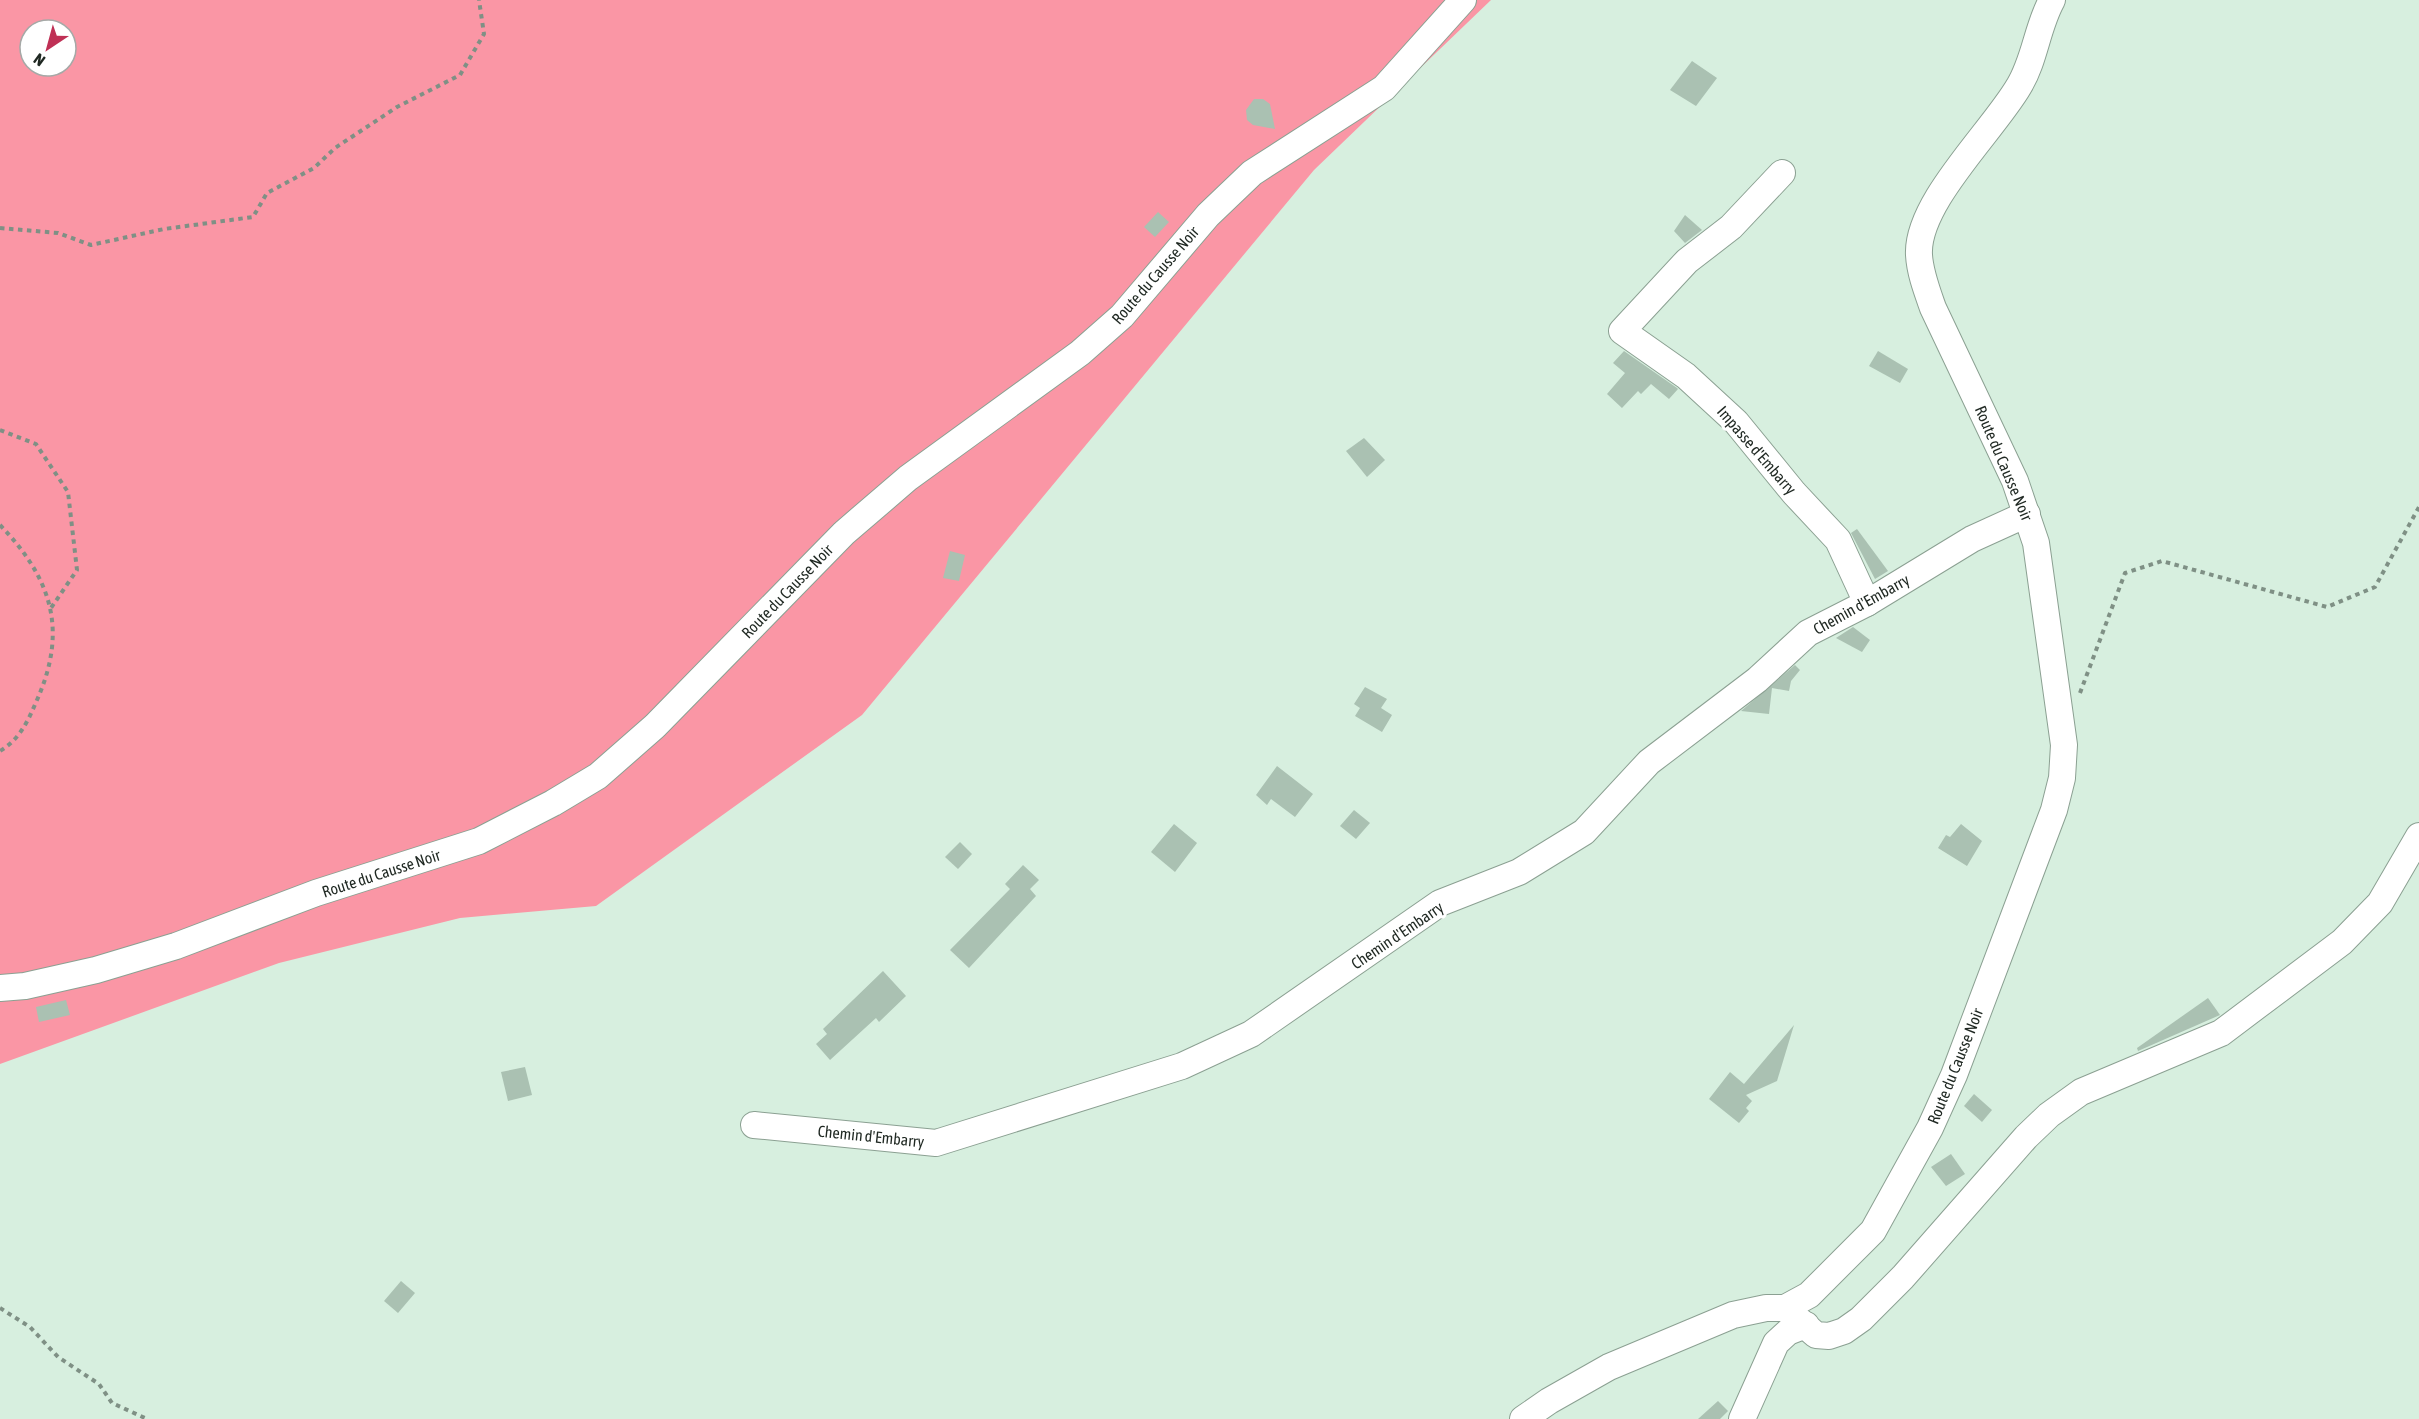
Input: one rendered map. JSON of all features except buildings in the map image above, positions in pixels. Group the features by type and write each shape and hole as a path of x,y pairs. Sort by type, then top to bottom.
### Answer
{"street":[{"name":"Route du Causse Noir","path":"0,988 25,986 96,970 176,946 316,893 479,841 553,803 598,776 655,726 844,533 908,478 1097,338 1122,316 1208,215 1252,173 1384,88 1463,0"},
{"name":"Route du Causse Noir","path":"1785,1308 1809,1295 1874,1232 1930,1128 1954,1075 2054,810 2062,778 2064,745 2036,543 2015,481 1933,308 1923,279 1919,253 1924,228 1941,191 2020,85 2052,0"},
{"name":"Impasse d'Embarry","path":"1782,173 1731,227 1687,261 1622,331 1686,376 1736,422 1794,493 1838,540 1867,603"},
{"name":"Chemin d'Embarry","path":"754,1125 936,1143 1182,1066 1251,1034 1440,903 1519,872 1584,832 1649,762 1757,680 1808,633 1867,603 1972,539 2027,514"},
{"path":"1523,1419 1548,1401 1609,1367 1733,1315 1766,1308 1785,1308 1816,1335 1829,1336 1844,1331 1861,1319 1903,1277 2026,1137 2057,1109 2090,1088 2221,1033 2342,942 2380,903 2419,836"},
{"path":"1742,1419 1776,1343 1788,1332 1806,1324"}],"path":[{"path":"0,228 58,233 90,245 164,229 253,217 267,193 314,168 335,148 397,107 460,75 484,34 479,0"},
{"path":"0,430 36,444 68,492 77,570 51,609"},
{"path":"2078,700 2125,573 2162,561 2327,607 2375,587 2419,507"},
{"path":"0,525 22,548 50,600 54,634 47,677 27,722 13,743 0,751"},
{"path":"0,1308 30,1327 58,1357 99,1384 112,1403 147,1419"}],"shaded area":[{"path":"0,0 1491,0 1314,170 862,715 596,906 460,918 279,963 0,1064"}]}
